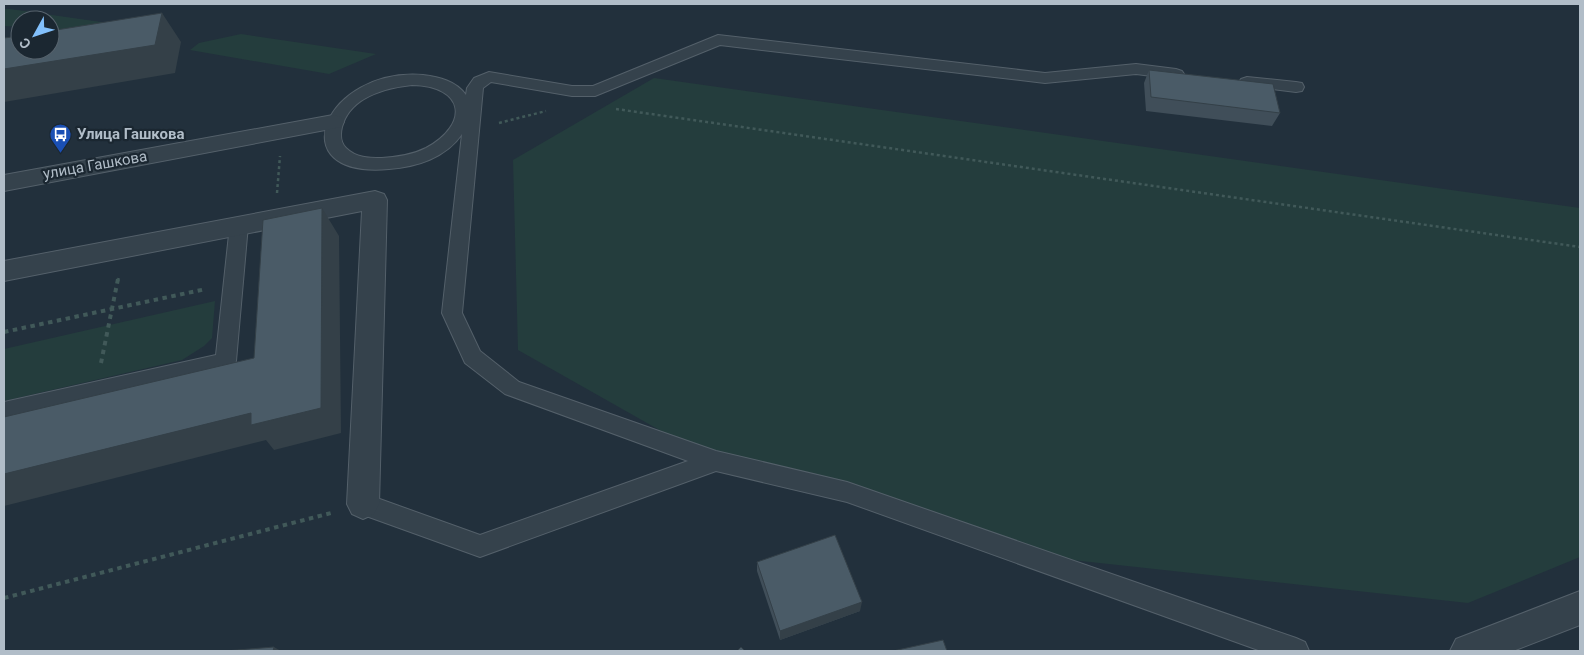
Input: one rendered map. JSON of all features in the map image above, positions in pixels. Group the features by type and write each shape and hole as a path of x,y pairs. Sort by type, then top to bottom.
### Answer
{"street":[{"name":"улица Гашкова","path":"4,183 333,122"},
{"path":"4,271 375,200 363,504"},
{"path":"1468,651 1580,608"}],"lane":[{"path":"1192,75 1136,69 1045,78 718,40 595,91 572,91 489,77 480,81 475,88 452,313 472,358 512,388 716,461 847,492 1296,651"},
{"path":"1230,80 1296,87"},
{"path":"431,81 446,86 458,94 464,106 463,120 454,135 437,148 416,158 392,164 369,164 349,158 336,148 330,135 333,122 342,109 364,93 392,82 431,81"},
{"path":"4,411 226,360 239,225"},
{"path":"363,504 480,546 716,461"}],"path":[{"path":"607,108 1580,247"},
{"path":"471,130 551,110"},
{"path":"276,218 282,132"},
{"path":"96,390 125,247"},
{"path":"4,332 233,284"},
{"path":"4,598 363,504"}],"green space":[{"path":"4,9 17,10 10,10 10,26 4,26"},
{"path":"60,16 122,25 119,38 60,31"},
{"path":"241,34 376,54 329,74 190,50 199,43"},
{"path":"654,78 1580,208 1580,557 1468,603 1026,555 670,436 518,350 513,160"},
{"path":"215,301 212,338 204,346 182,360 4,401 4,349"}],"building":[{"path":"162,13 155,45 4,69 4,38 10,37 10,60 60,60 60,29"},
{"path":"1149,70 1273,84 1280,113 1151,97"},
{"path":"322,208 321,408 251,425 251,413 4,474 4,417 254,358 263,220"},
{"path":"835,535 862,602 780,631 757,562"},
{"path":"943,640 947,651 893,651"},
{"path":"274,647 273,651 225,651"},
{"path":"741,647 745,651 737,651"}],"place":[{"name":"Улица Гашкова","path":"61,153"}]}
